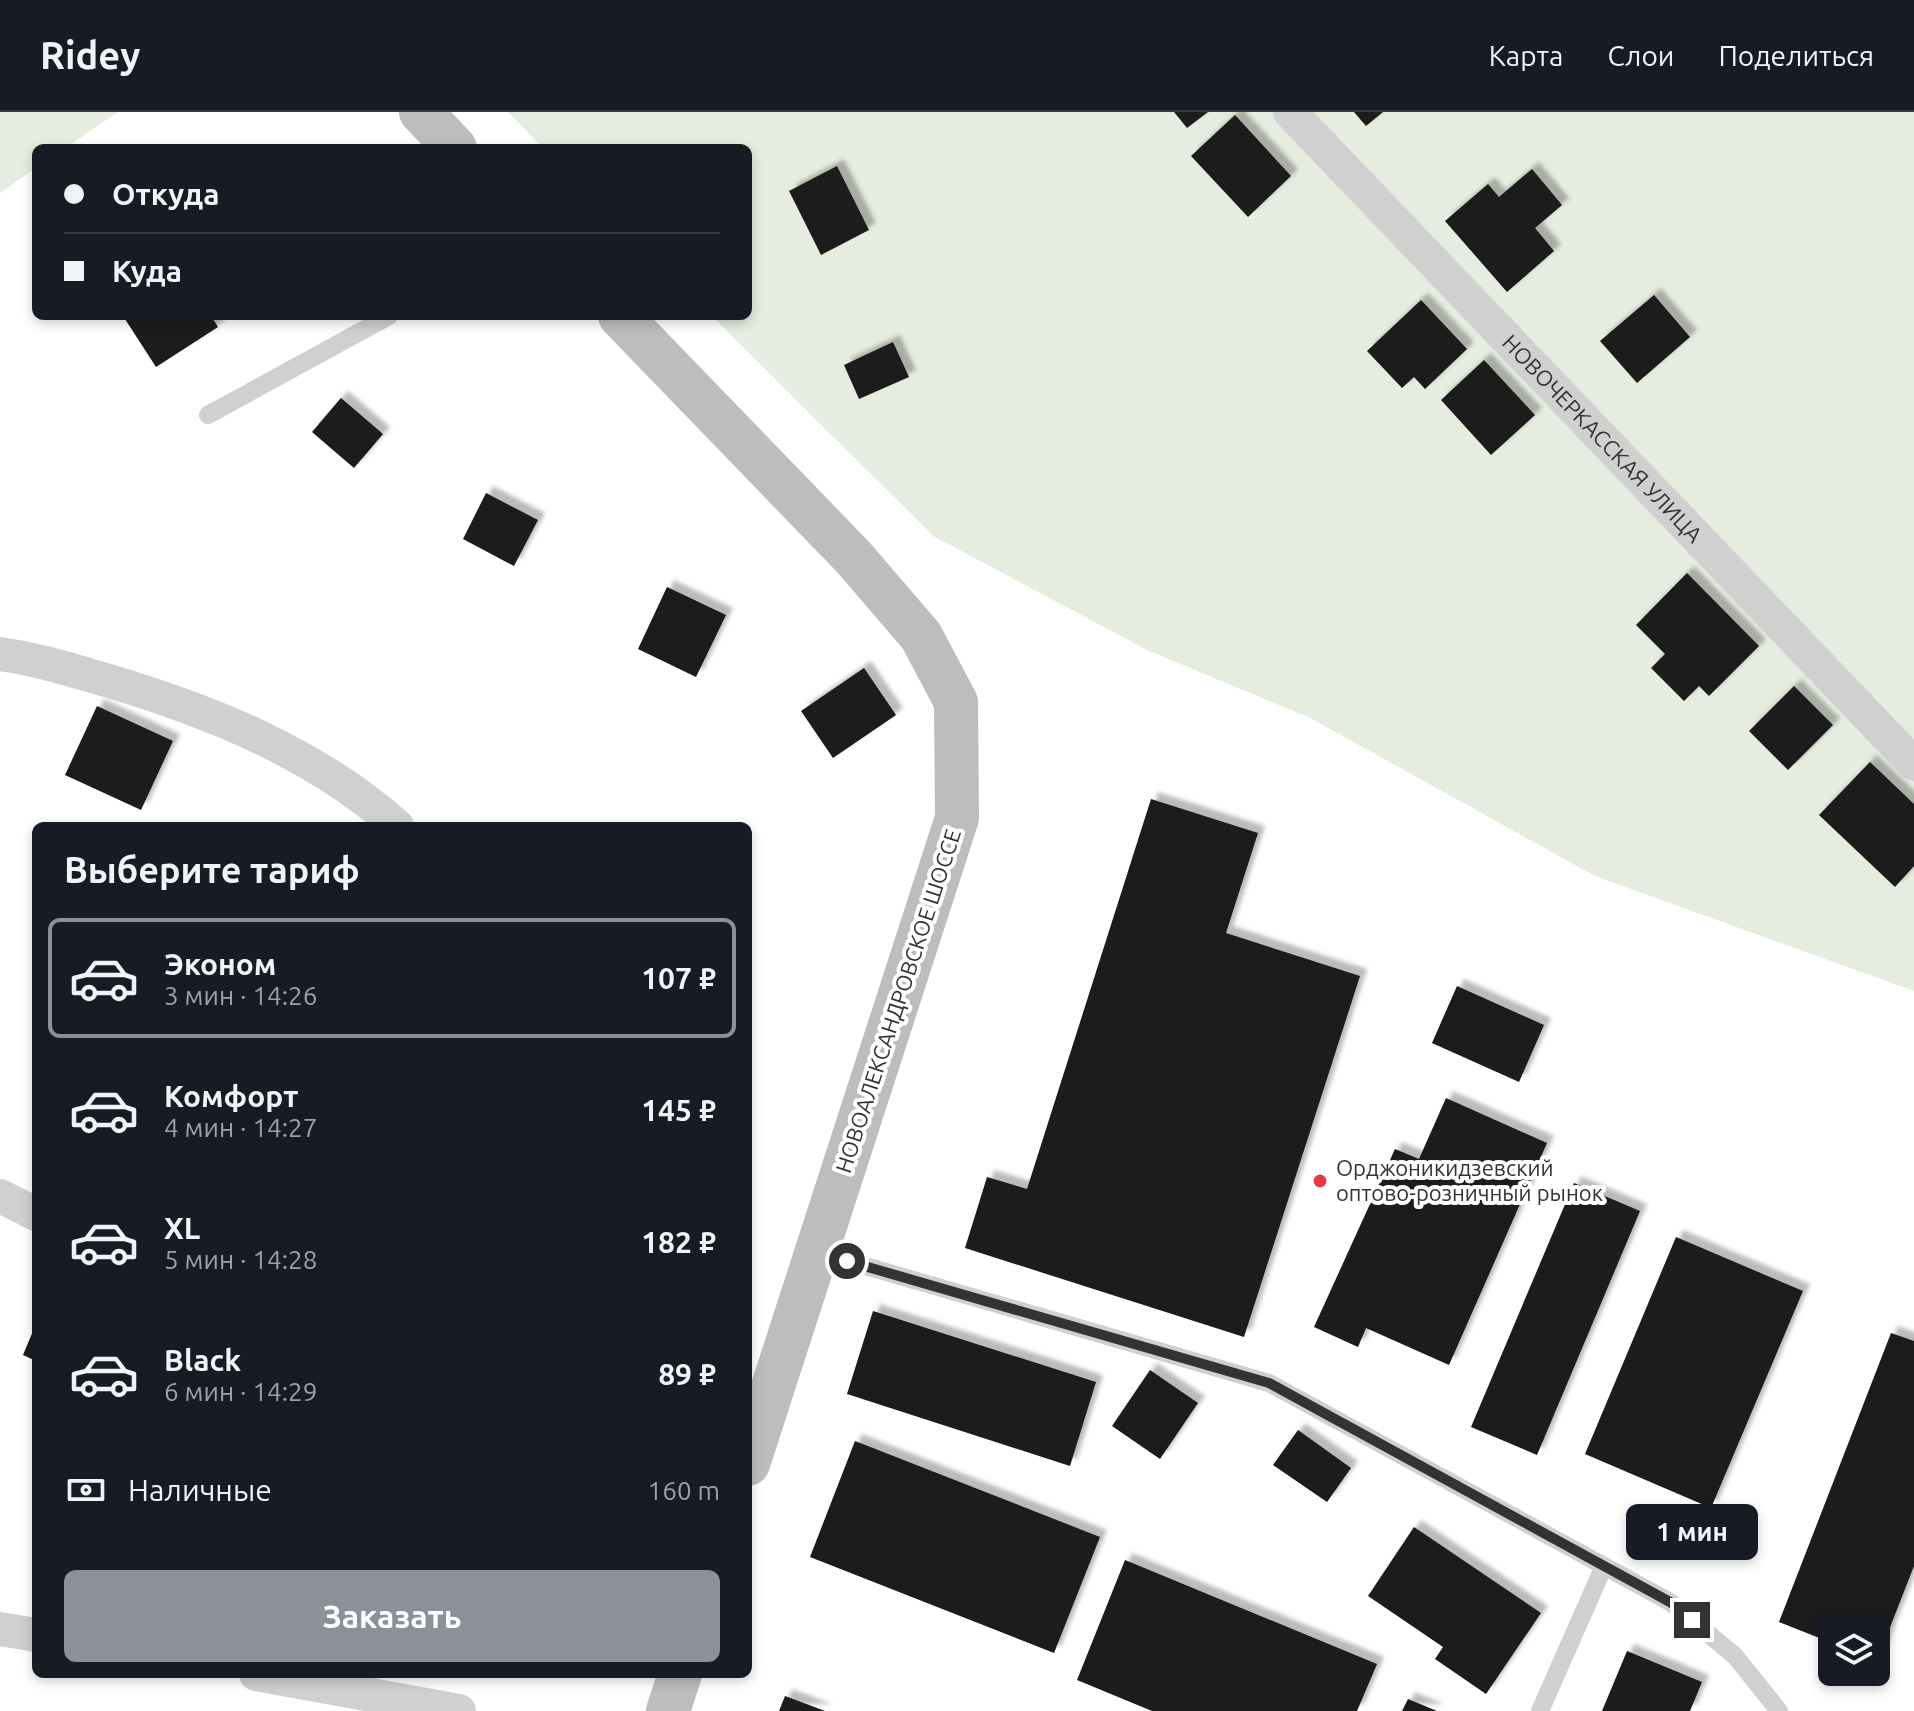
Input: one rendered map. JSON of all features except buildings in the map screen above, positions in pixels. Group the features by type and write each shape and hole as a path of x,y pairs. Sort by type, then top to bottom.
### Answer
{"main road":[{"path":"421,112 451,144"},
{"name":"НОВОАЛЕКСАНДРОВСКОЕ ШОССЕ","path":"624,320 864,569 921,636 956,702 957,818 752,1452"},
{"path":"668,1711 679,1678"}],"street":[{"name":"НОВОЧЕРКАССКАЯ УЛИЦА","path":"1290,112 1914,764"},
{"path":"0,654 32,658 179,702 312,762 373,804 393,822"},
{"path":"0,1196 32,1212"},
{"path":"0,1629 32,1634"},
{"path":"278,1678 459,1711"}],"lane":[{"path":"208,415 382,320"},
{"path":"817,1252 1269,1383 1670,1602 1735,1656 1779,1711"},
{"path":"1540,1711 1604,1566"}],"shaded area":[{"path":"0,112 118,112 71,144 32,144 32,171 0,193"},
{"path":"508,112 1914,112 1914,991 1595,876 1310,718 1149,651 933,536 716,320 752,320 752,144 539,144"}],"place":[{"name":"Орджоникидзевский оптово-розничный рынок","path":"1320,1181"}],"route":[{"path":"847,1261 1269,1383 1670,1602 1692,1620"}]}
